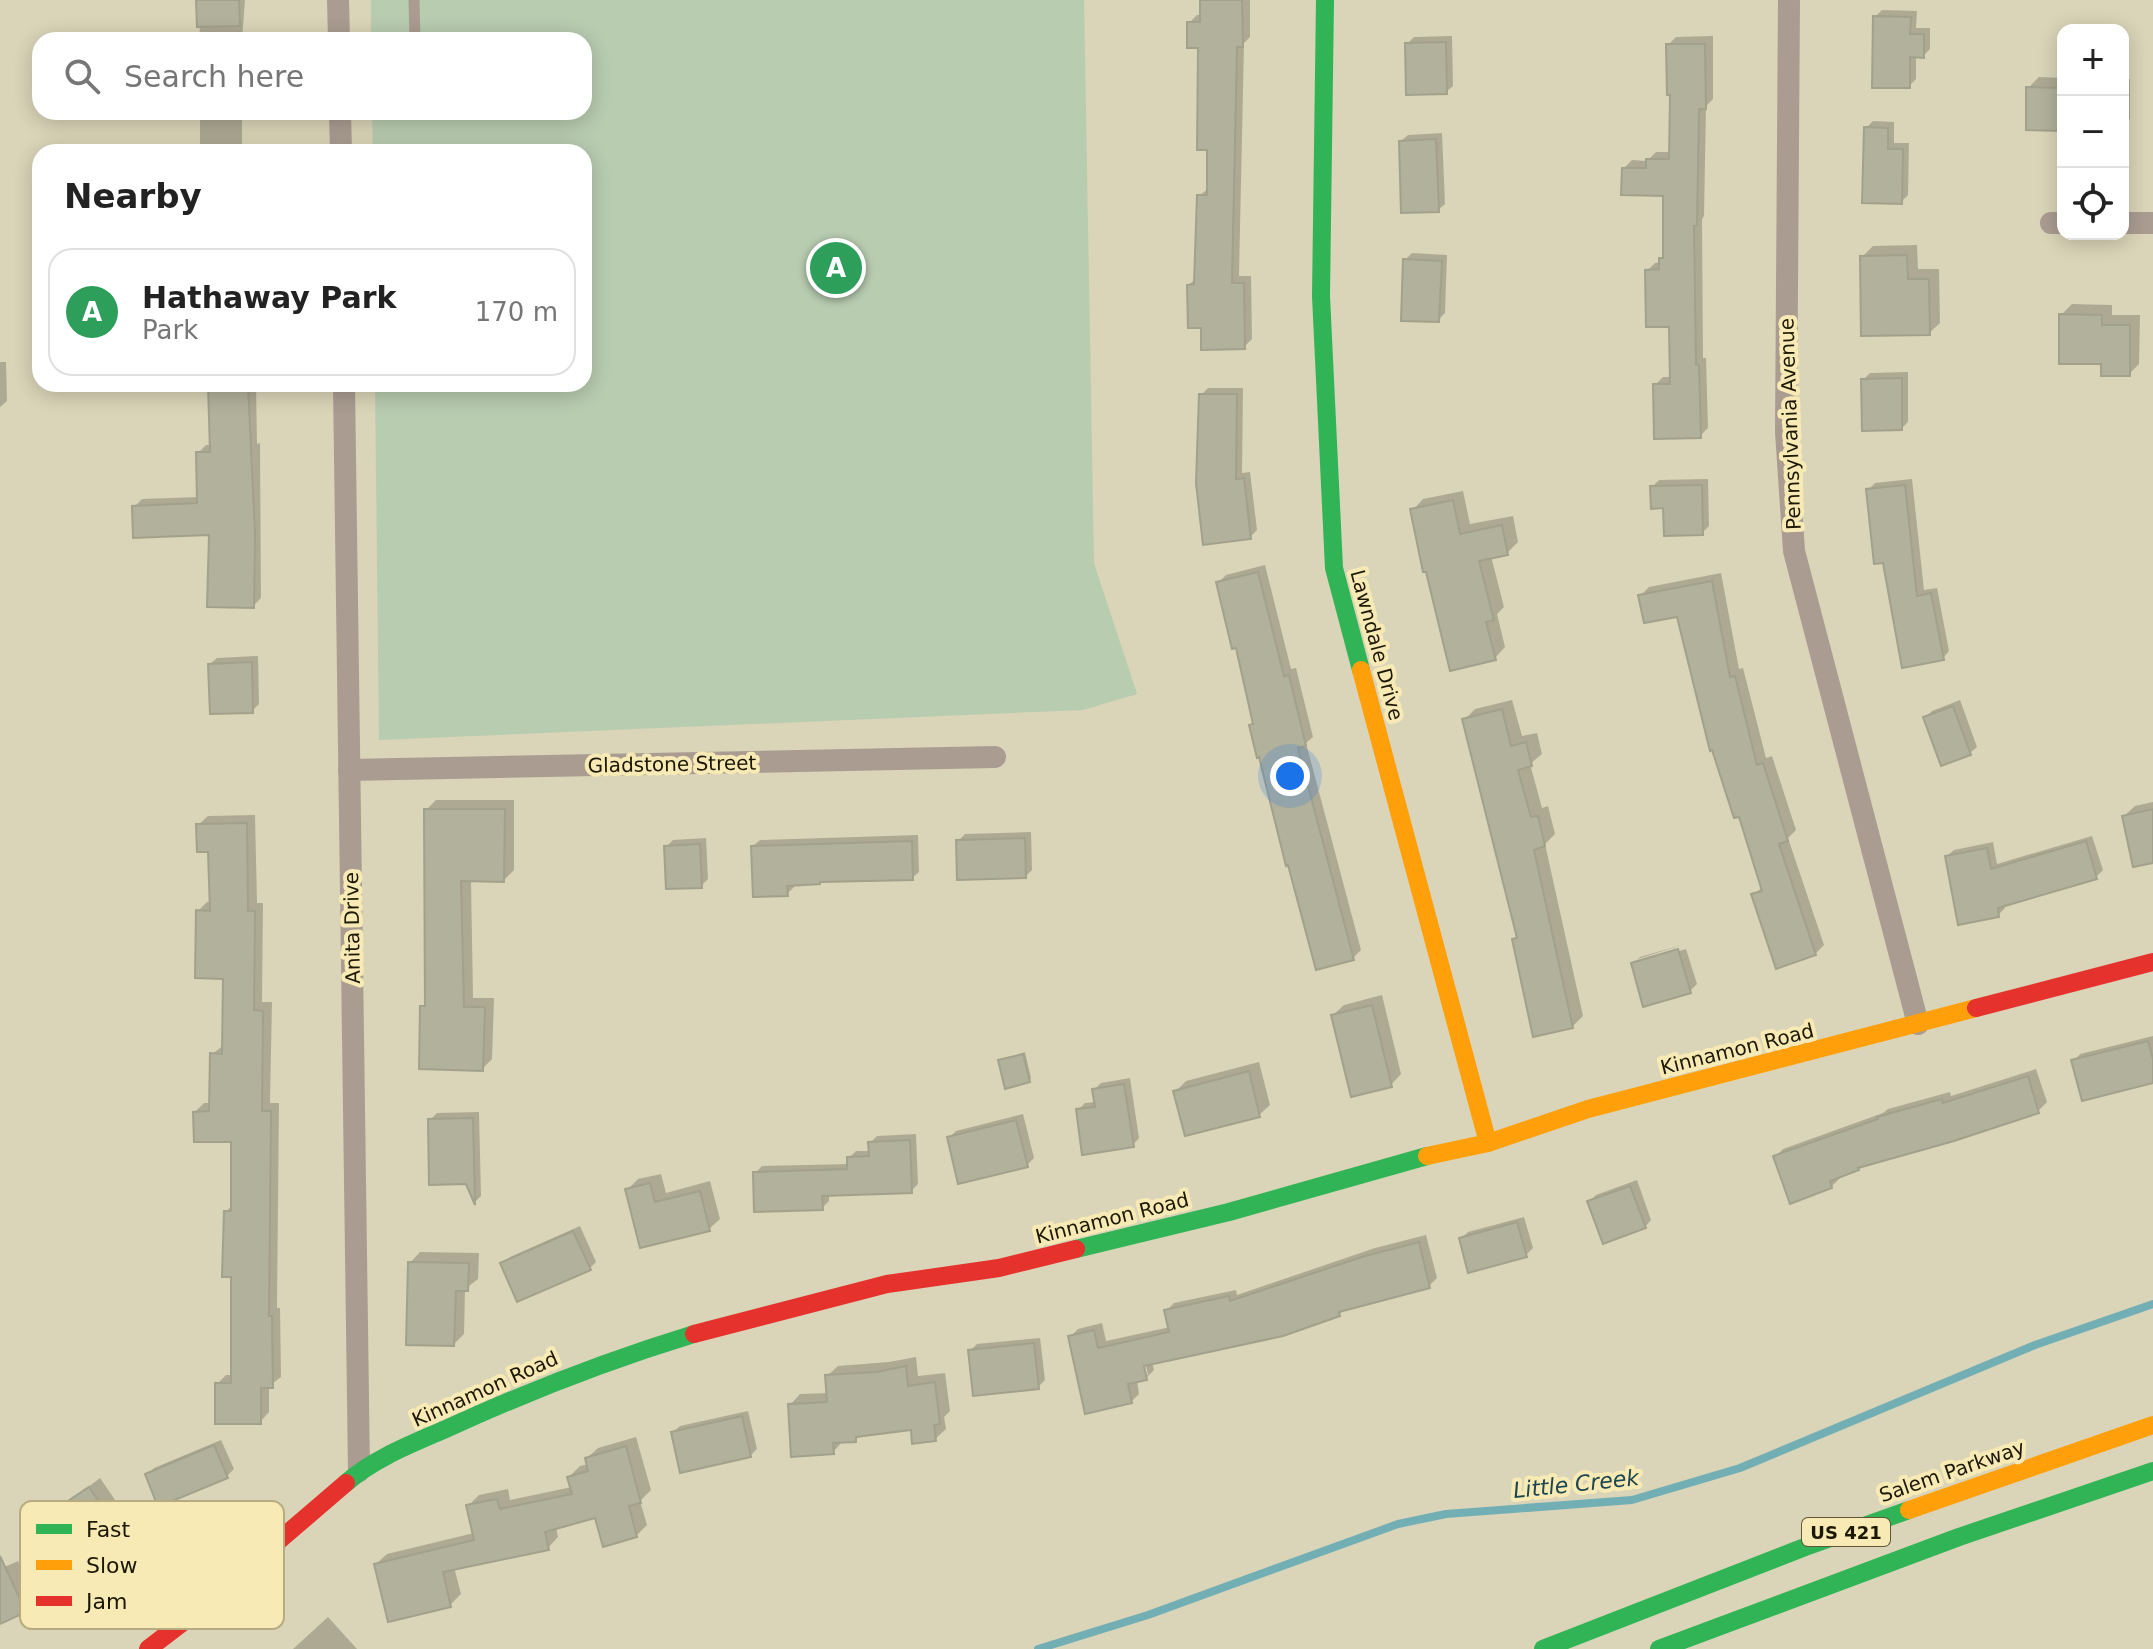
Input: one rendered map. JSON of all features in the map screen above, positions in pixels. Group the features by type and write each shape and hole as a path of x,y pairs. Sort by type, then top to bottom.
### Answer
{"main road":[{"name":"Lawndale Drive","path":"1325,0 1321,296 1334,568 1488,1143"},
{"name":"Kinnamon Road","path":"284,1536 359,1471 529,1391 618,1357 706,1330 887,1284 999,1268 1229,1212 1420,1157 1488,1143 1588,1109 2153,962"},
{"name":"Salem Parkway","path":"1543,1649 1805,1547 2153,1425"},
{"name":"US 421","path":"1659,1649 1959,1537 2153,1471"},
{"name":"Kinnamon Road","path":"148,1649 174,1629"}],"street":[{"path":"338,0 339,32"},
{"name":"Pennsylvania Avenue","path":"1789,0 1786,432 1794,551 1918,1024"},
{"path":"340,120 341,144"},
{"path":"2129,223 2153,223"},
{"name":"Anita Drive","path":"344,392 359,1471"},
{"name":"Gladstone Street","path":"349,770 995,757"}],"lane":[{"path":"414,0 415,32"}],"green space":[{"path":"371,0 1084,0 1094,563 1137,694 1083,710 379,740 375,392 592,392 592,144 373,144 372,120 592,120 592,32 371,32"}],"building":[{"path":"196,0 239,0 240,26 197,27"},
{"path":"1200,0 1242,0 1243,47 1237,47 1232,283 1244,283 1245,349 1201,350 1201,328 1188,328 1187,285 1194,284 1197,195 1207,195 1207,150 1197,150 1198,48 1187,48 1187,22 1200,22"},
{"path":"1873,16 1911,17 1910,34 1924,34 1924,58 1910,57 1910,88 1872,88"},
{"path":"1446,42 1447,94 1406,95 1405,43"},
{"path":"1666,44 1705,44 1706,109 1699,109 1697,226 1694,226 1696,365 1699,365 1701,438 1654,439 1653,384 1670,384 1669,327 1646,327 1645,270 1659,269 1659,258 1663,258 1663,196 1621,195 1622,168 1646,168 1646,159 1669,159 1670,95 1667,95"},
{"path":"2026,87 2057,88 2057,131 2026,130"},
{"path":"1864,127 1888,128 1888,149 1903,149 1902,204 1862,203"},
{"path":"1436,139 1439,212 1401,213 1399,141"},
{"path":"1907,255 1908,279 1929,279 1930,335 1861,336 1860,256"},
{"path":"1403,259 1442,261 1439,322 1401,321"},
{"path":"2059,314 2102,315 2102,325 2130,325 2130,376 2101,376 2101,364 2059,364"},
{"path":"1902,378 1902,430 1862,431 1861,379"},
{"path":"208,392 248,392 255,534 254,608 207,607 209,535 133,538 132,506 197,503 196,452 210,452"},
{"path":"1199,394 1237,394 1236,479 1244,478 1251,539 1203,545 1196,483"},
{"path":"1702,485 1703,535 1664,536 1663,508 1651,509 1650,486"},
{"path":"1905,485 1917,596 1931,593 1944,660 1902,668 1883,563 1874,564 1866,489"},
{"path":"1453,500 1460,534 1502,525 1508,555 1479,561 1494,620 1486,622 1496,660 1450,671 1426,572 1423,572 1410,509"},
{"path":"1258,572 1284,676 1289,675 1306,746 1298,748 1354,960 1316,970 1257,758 1249,725 1253,724 1236,648 1232,649 1216,582"},
{"path":"1712,581 1730,677 1735,676 1757,765 1763,763 1788,841 1779,844 1816,955 1776,969 1751,894 1762,891 1739,817 1734,818 1710,751 1677,617 1644,623 1638,595"},
{"path":"252,662 253,713 210,714 208,664"},
{"path":"1953,706 1971,755 1941,766 1923,717"},
{"path":"1502,709 1511,746 1526,742 1532,766 1518,770 1531,817 1538,816 1545,846 1534,850 1573,1028 1533,1037 1512,939 1517,938 1462,719"},
{"path":"424,809 505,809 504,882 461,881 464,1007 485,1007 483,1071 419,1069 420,1006 425,1006"},
{"path":"2153,809 2153,863 2133,867 2122,816"},
{"path":"247,823 248,911 255,911 254,1010 263,1011 262,1111 271,1111 269,1316 272,1316 273,1388 261,1388 261,1424 215,1424 215,1383 231,1383 231,1277 222,1277 224,1211 231,1211 231,1142 194,1142 193,1112 209,1111 210,1053 222,1054 223,979 195,978 196,910 210,911 208,852 197,852 196,824"},
{"path":"1025,838 1026,878 957,880 956,840"},
{"path":"912,841 913,880 820,882 787,886 788,896 753,897 751,846"},
{"path":"2086,841 2097,879 1998,908 1999,917 1958,925 1945,856 1987,848 1991,869"},
{"path":"700,844 702,888 666,889 664,846"},
{"path":"1678,949 1691,993 1643,1007 1631,963"},
{"path":"1372,1005 1392,1087 1351,1097 1331,1015"},
{"path":"2148,1041 2153,1059 2153,1083 2082,1101 2071,1060"},
{"path":"1023,1054 1030,1082 1005,1089 998,1060"},
{"path":"1249,1071 1260,1117 1185,1136 1173,1091"},
{"path":"2028,1076 2039,1113 1858,1168 1830,1181 1832,1188 1790,1204 1773,1156 1877,1117 1942,1099 1943,1103"},
{"path":"1124,1084 1134,1147 1082,1155 1076,1109 1095,1107 1092,1089"},
{"path":"473,1118 475,1205 466,1184 429,1185 428,1119"},
{"path":"1016,1120 1028,1167 958,1184 947,1137"},
{"path":"910,1140 912,1193 822,1196 823,1210 754,1212 753,1172 847,1169 847,1157 869,1156 868,1142"},
{"path":"650,1183 655,1202 700,1191 710,1231 640,1248 625,1189"},
{"path":"1630,1186 1646,1228 1603,1244 1587,1201"},
{"path":"1517,1222 1527,1257 1468,1273 1459,1238"},
{"path":"573,1231 591,1270 517,1302 500,1263"},
{"path":"1419,1242 1430,1288 1339,1312 1340,1316 1283,1336 1144,1366 1147,1380 1128,1384 1132,1403 1085,1414 1068,1336 1094,1330 1098,1348 1169,1332 1164,1310 1229,1296 1230,1301 1365,1256"},
{"path":"408,1262 469,1263 468,1291 456,1291 454,1346 406,1345"},
{"path":"1034,1343 1039,1389 973,1396 968,1350"},
{"path":"906,1366 908,1386 935,1382 940,1424 934,1425 936,1441 912,1444 911,1430 856,1437 856,1442 833,1443 834,1454 791,1457 788,1404 827,1402 825,1375 877,1372"},
{"path":"742,1416 751,1457 680,1473 671,1432"},
{"path":"214,1445 228,1478 172,1501 156,1501 145,1474"},
{"path":"626,1446 641,1503 629,1506 637,1537 603,1547 595,1518 545,1532 549,1550 443,1572 451,1607 388,1622 374,1564 474,1540 466,1505 497,1499 500,1509 572,1494 567,1477 588,1471 585,1458"},
{"path":"89,1487 99,1501 68,1501"},
{"path":"0,1556 20,1599 20,1615 0,1624"}],"waterway":[{"name":"Little Creek","path":"1038,1649 1148,1615 1398,1524 1446,1514 1632,1500 1740,1468 2035,1345 2153,1304"}],"traffic: fast":[{"path":"1325,0 1321,296 1334,568 1361,670"},
{"path":"1076,1249 1229,1212 1427,1156"},
{"path":"346,1483 395,1452 509,1401 600,1365 694,1334"},
{"path":"1659,1649 1959,1537 2153,1471"},
{"path":"1543,1649 1909,1510"}],"traffic: slow":[{"path":"1361,670 1488,1143"},
{"path":"1427,1156 1488,1143 1588,1109 1976,1008"},
{"path":"1909,1510 2153,1425"}],"traffic: jam":[{"path":"1976,1008 2153,962"},
{"path":"694,1334 887,1284 999,1268 1076,1249"},
{"path":"284,1536 346,1483"},
{"path":"148,1649 174,1629"}],"place":[{"name":"Hathaway Park","path":"836,268"}]}
